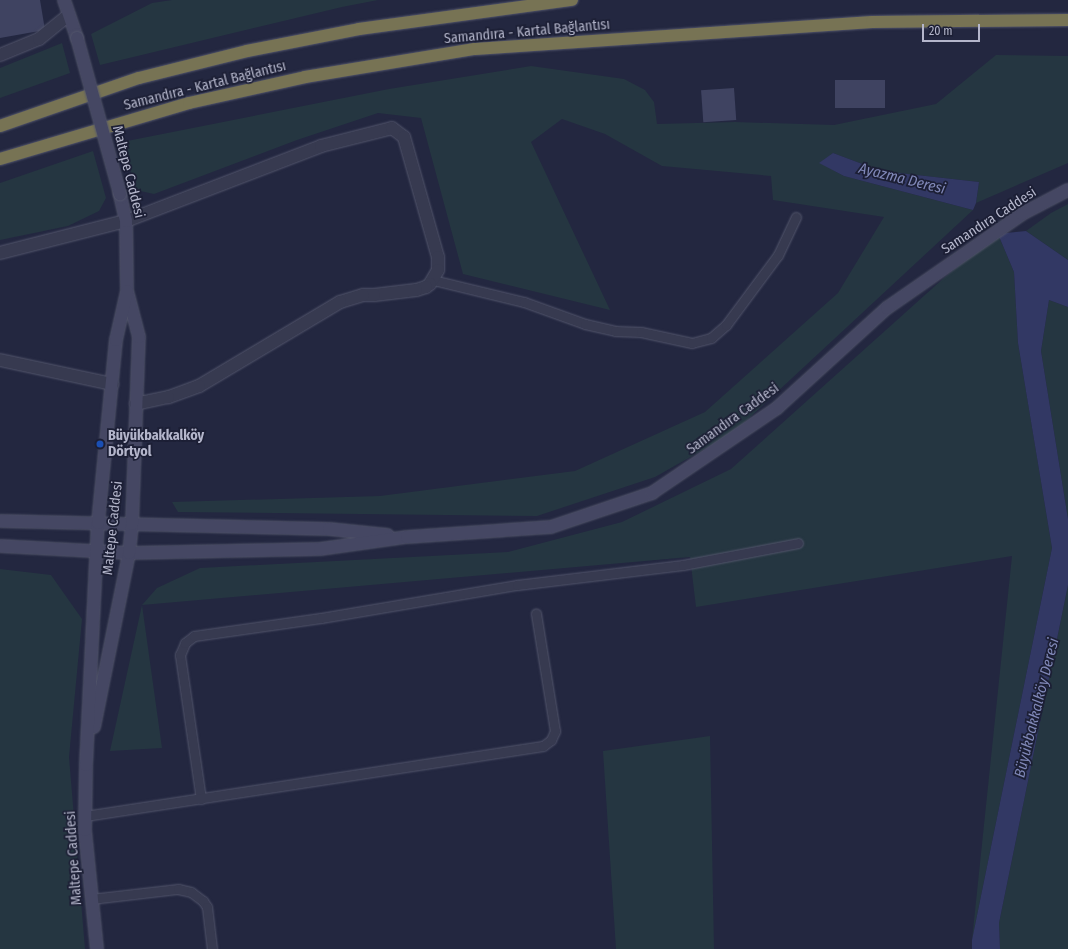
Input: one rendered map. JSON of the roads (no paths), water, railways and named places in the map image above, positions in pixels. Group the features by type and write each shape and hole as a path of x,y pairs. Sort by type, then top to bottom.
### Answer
{"highway":[{"name":"Samandıra - Kartal Bağlantısı","path":"0,126 139,78 248,51 359,29 572,0"},
{"name":"Samandıra - Kartal Bağlantısı","path":"0,159 189,102 305,77 475,49 872,22 1068,20"}],"main road":[{"path":"64,0 77,38"},
{"path":"71,0 77,38"},
{"name":"Maltepe Caddesi","path":"77,38 126,221 127,291 138,337 132,524 129,553 86,765"},
{"name":"Samandıra Caddesi","path":"407,537 551,526 652,493 777,408 887,308 1022,214 1068,190"},
{"name":"Maltepe Caddesi","path":"97,949 85,830 86,765 98,523 116,340 127,291"},
{"path":"0,521 329,529 407,537"},
{"path":"0,546 129,553 320,549 407,537"}],"street":[{"path":"0,55 39,39 69,15"},
{"path":"0,253 126,221 321,146 392,128 404,137 438,257 438,270 433,280 426,287 416,290 363,295 340,302 199,386 168,397 136,404"},
{"path":"0,360 112,384"}],"lane":[{"path":"433,280 524,302 585,324 615,331 641,332 692,343 711,338 726,325 778,255 796,217"},
{"path":"201,799 180,655 185,643 194,636 321,618 517,585 683,565 798,543"},
{"path":"85,816 535,748 548,744 555,731 536,614"},
{"path":"91,899 178,889 191,892 203,901 207,907 212,949"}],"water":[{"name":"Ayazma Deresi","path":"833,153 881,171 979,182 976,203 973,210 844,176 819,163"},
{"name":"Büyükbakkalköy Deresi","path":"1026,231 1068,260 1068,307 1049,300 1041,351 1068,519 1068,585 999,923 1000,949 972,949 972,940 1052,548 1018,343 1014,272 998,234"}],"place":[{"name":"Büyükbakkalköy Dörtyol","path":"100,444"}]}
